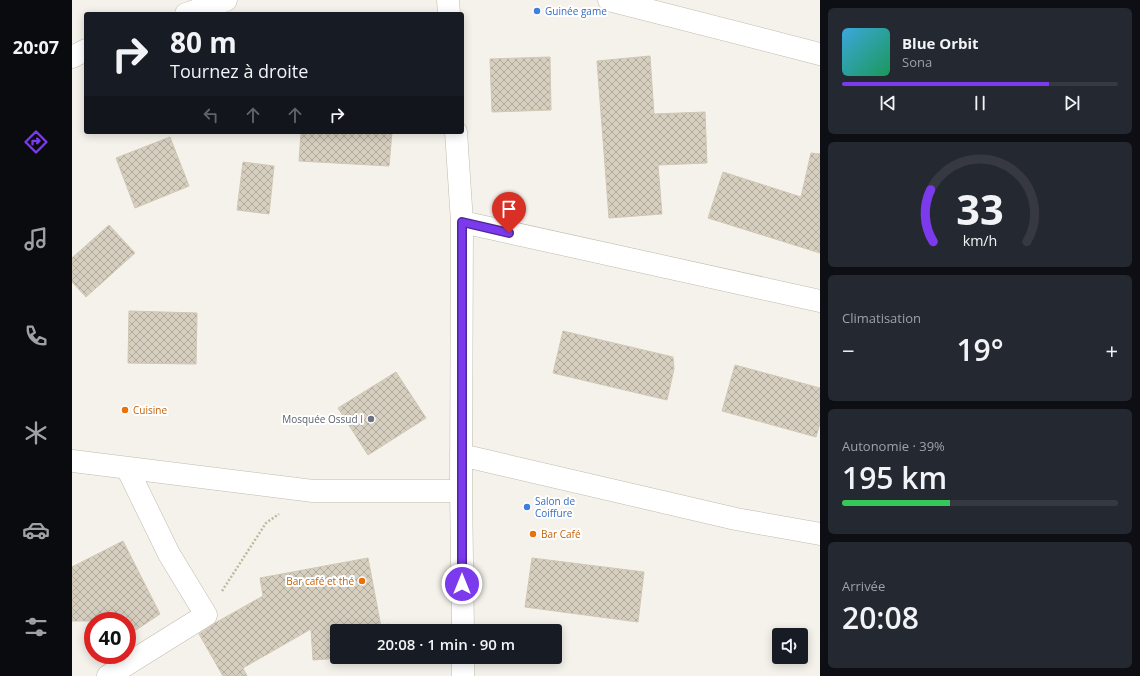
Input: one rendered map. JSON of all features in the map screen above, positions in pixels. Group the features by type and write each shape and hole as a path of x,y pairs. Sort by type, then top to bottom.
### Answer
{"street":[{"path":"192,12 226,0"},
{"path":"448,0 448,12"},
{"path":"609,0 820,54"},
{"path":"72,57 84,51"},
{"path":"456,134 462,222 463,624"},
{"path":"462,222 820,301"},
{"path":"462,455 736,519 820,534"},
{"path":"72,461 314,491 462,491"},
{"path":"108,676 206,615 169,554 127,468"},
{"path":"463,664 463,676"}],"path":[{"path":"206,615 266,523 314,491"}],"building":[{"path":"650,56 654,114 705,112 707,163 658,165 662,214 609,218 597,61"},
{"path":"550,57 551,110 492,112 490,59"},
{"path":"301,134 392,134 389,166 299,161"},
{"path":"170,137 189,186 135,208 116,158"},
{"path":"811,153 820,154 820,253 708,218 723,172 801,197"},
{"path":"243,162 274,166 269,214 237,210"},
{"path":"109,225 135,253 86,297 72,282 72,258"},
{"path":"129,311 197,313 196,364 128,363"},
{"path":"563,331 673,357 674,369 667,400 553,373"},
{"path":"735,365 820,388 820,423 816,437 722,411"},
{"path":"396,372 426,418 368,455 338,408"},
{"path":"123,541 160,614 136,630 136,612 84,612 84,621 72,621 72,567"},
{"path":"368,558 380,624 330,624 330,659 313,660 311,629 243,668 247,676 223,676 199,634 215,623 263,596 260,578"},
{"path":"532,558 644,572 638,622 525,607"}],"place":[{"name":"Guinée game","path":"537,11"},
{"name":"Cuisine","path":"125,410"},
{"name":"Mosquée Ossud I","path":"371,419"},
{"name":"Salon de Coiffure","path":"527,507"},
{"name":"Bar Café","path":"533,534"},
{"name":"Bar café et thé","path":"362,581"}],"route":[{"path":"462,584 462,222 509,233"}]}
